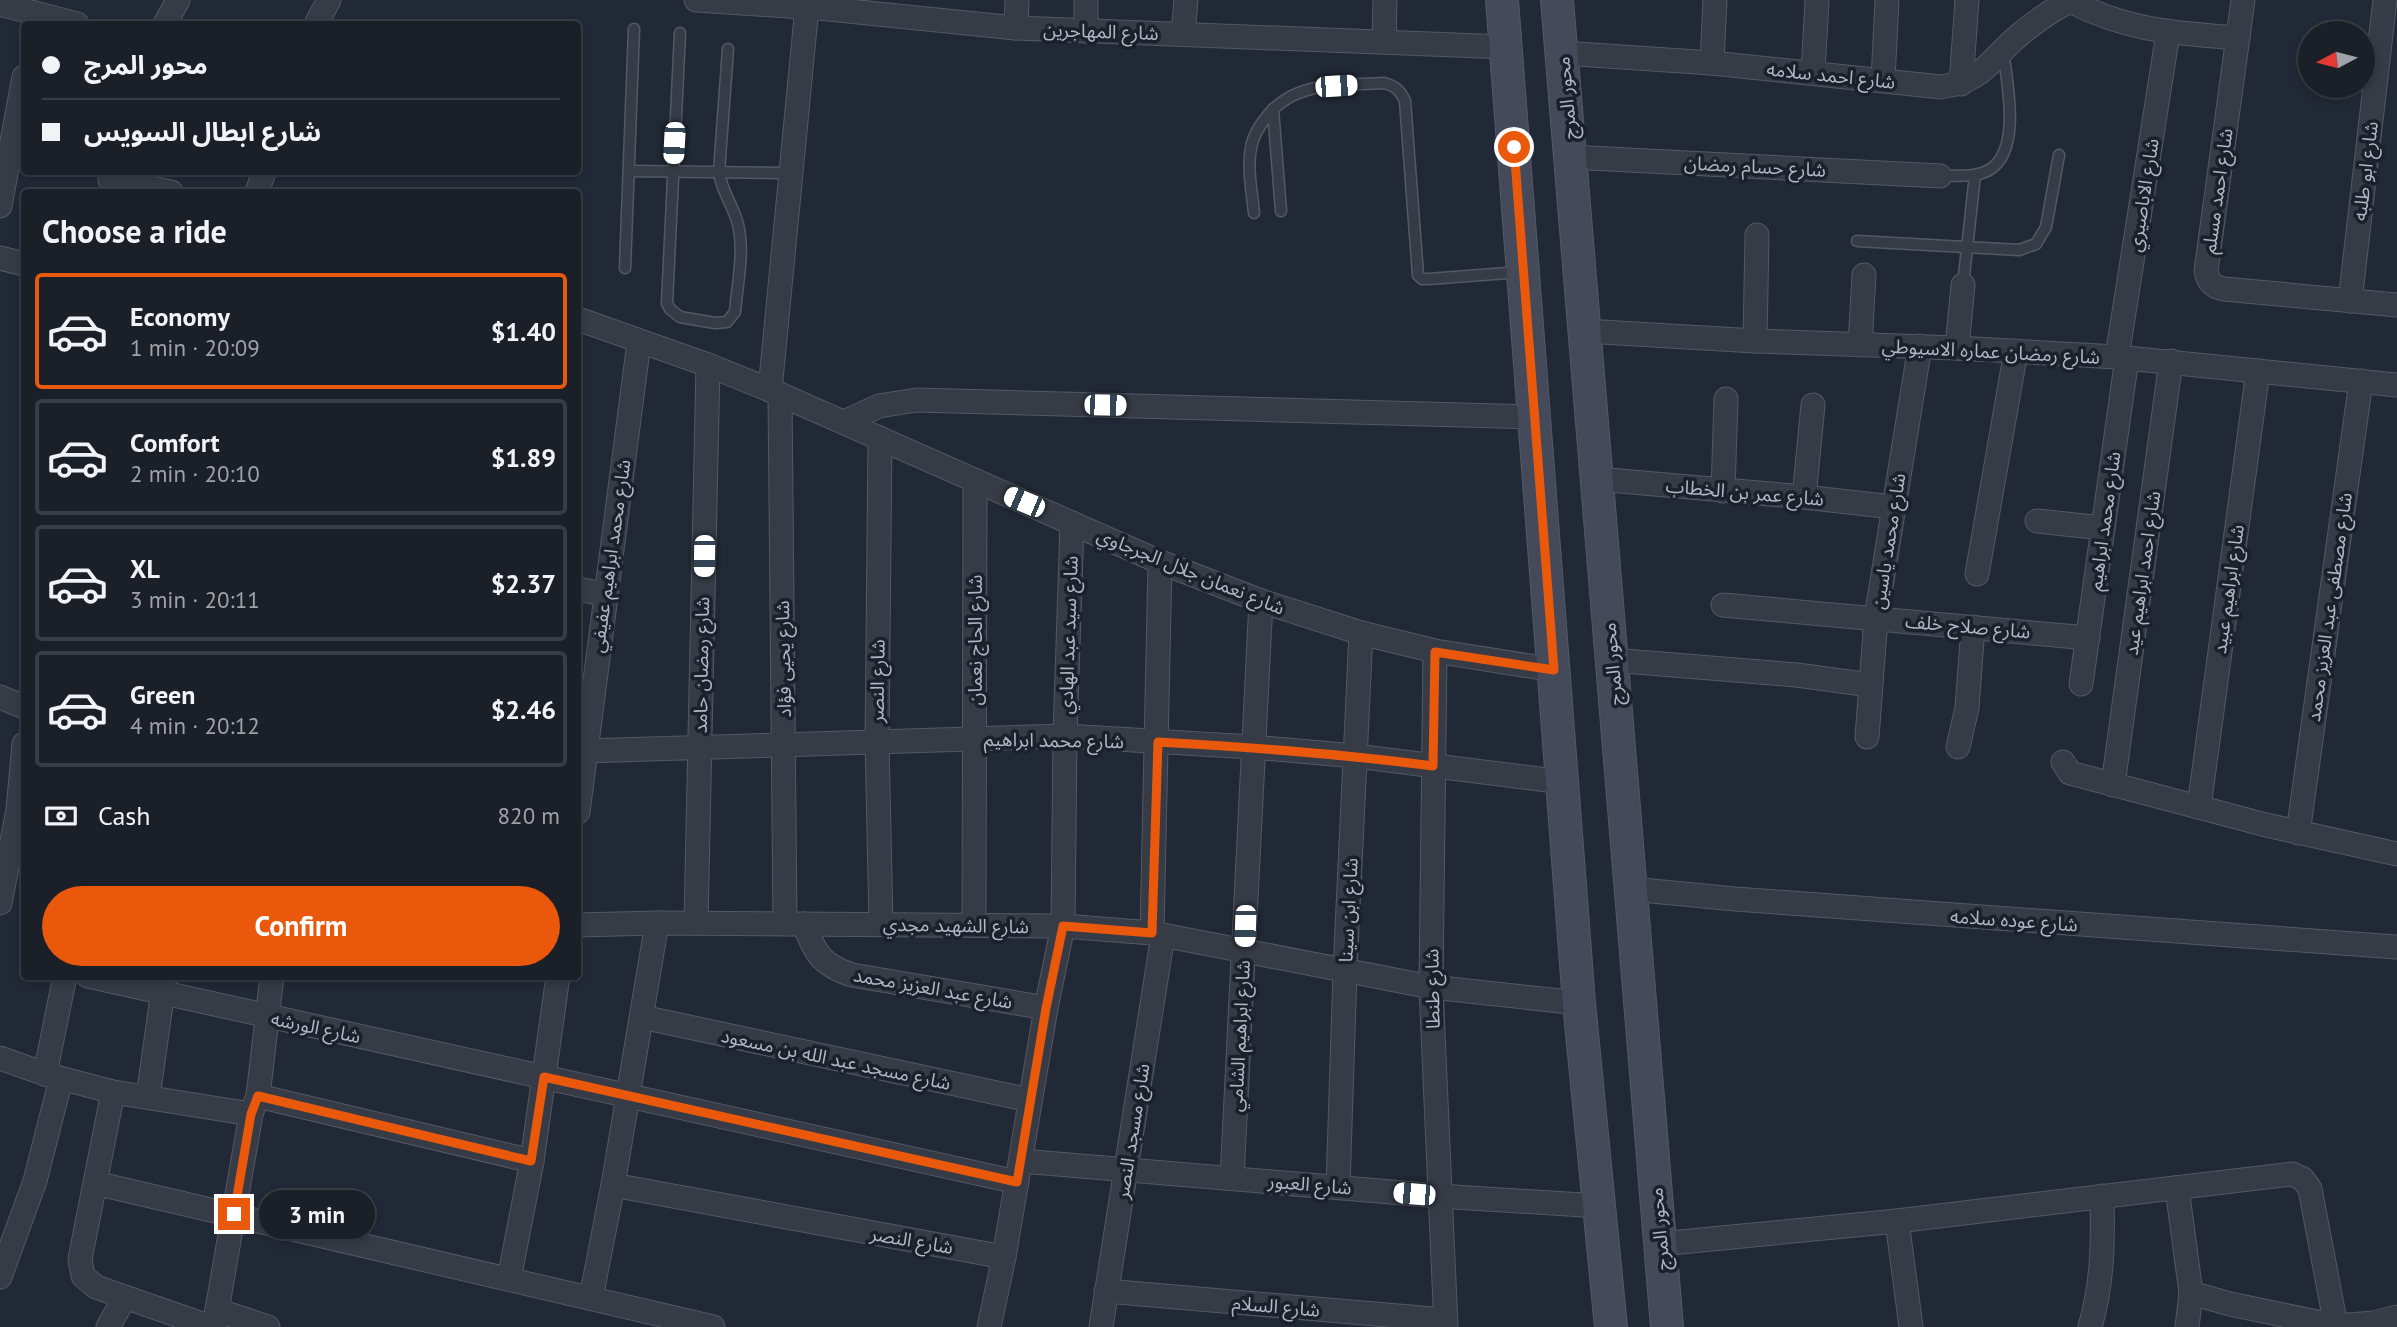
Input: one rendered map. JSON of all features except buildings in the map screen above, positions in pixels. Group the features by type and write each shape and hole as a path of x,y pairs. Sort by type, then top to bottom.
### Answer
{"main road":[{"path":"1502,0 1579,1003 1611,1327"},
{"name":"محور المرج","path":"1557,0 1667,1327"}],"street":[{"path":"167,21 178,0"},
{"path":"318,21 329,0"},
{"name":"شارع المهاجرين","path":"696,0 933,10 1016,28 1506,47"},
{"path":"1016,28 1017,0"},
{"path":"1086,0 1086,31"},
{"path":"1183,34 1186,0"},
{"path":"1384,43 1385,0"},
{"path":"1712,63 1715,0"},
{"path":"1813,72 1817,0"},
{"path":"1883,80 1887,0"},
{"path":"1961,84 1967,0"},
{"path":"1961,84 1982,72 2038,20 2071,0 2119,22 2168,33 2238,38"},
{"name":"شارع احمد مسلم","path":"2244,0 2208,278 2217,288 2397,305"},
{"name":"شارع ابو طلبه","path":"2350,301 2385,0"},
{"path":"0,4 66,21"},
{"name":"شارع يحيى فؤاد","path":"794,924 784,745 775,392 791,173 815,5"},
{"name":"شارع الاباصيري","path":"2122,357 2168,33"},
{"name":"شارع احمد سلامه","path":"1562,53 1813,72 1941,87 1961,84"},
{"path":"0,206 21,89"},
{"name":"شارع حسام رمضان","path":"1570,157 1940,176"},
{"path":"109,181 150,189"},
{"path":"1755,341 1757,235"},
{"path":"0,258 21,263"},
{"path":"1860,345 1864,275"},
{"path":"1957,348 1963,285"},
{"name":"شارع نعمان جلال الجرجاوي","path":"581,320 775,392 1160,562 1261,601 1361,633 1435,652 1554,670"},
{"name":"شارع رمضان عماره الاسيوطي","path":"1585,331 2122,357 2397,385"},
{"name":"شارع محمد ابراهيم عفيفي","path":"581,763 586,675 604,594 639,342"},
{"name":"شارع محمد ياسين","path":"1867,737 1876,618 1920,346"},
{"path":"1977,574 2016,351"},
{"name":"شارع محمد ابراهيم","path":"2081,684 2103,528 2122,357"},
{"name":"شارع احمد ابراهيم عيد","path":"2113,785 2171,361"},
{"name":"شارع رمضان حامد","path":"696,923 708,365"},
{"name":"شارع ابراهيم عبيد","path":"2199,807 2258,371"},
{"name":"شارع مصطفى عبد العزيز محمد","path":"2298,833 2361,381"},
{"path":"1723,491 1726,399"},
{"path":"844,422 879,406 917,400 1535,417"},
{"path":"1804,497 1813,405"},
{"name":"شارع النصر","path":"880,438 877,742 881,924"},
{"name":"شارع عمر بن الخطاب","path":"1597,479 1893,507"},
{"name":"شارع الحاج نعمان","path":"974,924 975,481"},
{"path":"2037,522 2103,528"},
{"name":"شارع سيد عبد الهادي","path":"989,1327 1063,926 1065,736 1072,523"},
{"name":"شارع مسجد النصر","path":"1101,1327 1126,1170 1158,934 1160,562"},
{"path":"581,590 604,594"},
{"name":"شارع ابراهيم الشامي","path":"1232,1178 1261,601"},
{"name":"شارع صلاح خلف","path":"1723,605 2088,638"},
{"path":"1958,747 1967,708 1973,627"},
{"name":"شارع ابن سينا","path":"1338,1186 1361,633"},
{"name":"شارع طنطا","path":"1435,652 1431,987 1446,1323"},
{"path":"1612,660 1797,675 1870,685"},
{"path":"0,697 21,707"},
{"name":"شارع محمد ابراهيم","path":"581,763 700,748 1065,736 1356,756 1563,782"},
{"path":"2063,762 2070,773 2113,785 2298,833 2397,854"},
{"path":"0,903 18,810 21,777"},
{"name":"شارع عوده سلامه","path":"1631,889 2397,947"},
{"path":"591,1298 657,923"},
{"name":"شارع الشهيد مجدي","path":"581,925 696,923 1063,926 1158,934 1431,987 1579,1003"},
{"name":"شارع عبد العزيز محمد","path":"794,924 822,960 844,972 1046,1008"},
{"path":"0,1277 35,1181 53,1077 65,980"},
{"name":"شارع الورشه","path":"121,980 163,985 267,1016 544,1077"},
{"path":"214,1321 255,1105 272,980"},
{"path":"509,1279 531,1161 557,980"},
{"path":"148,1097 163,985"},
{"name":"شارع مسجد عبد الله بن مسعود","path":"642,1017 1030,1100"},
{"path":"0,1058 53,1077 113,1091 148,1097 255,1105 531,1161"},
{"name":"شارع العبور","path":"544,1077 628,1096 1019,1171 1126,1170 1439,1196 1599,1206"},
{"path":"113,1091 80,1259 83,1276 88,1283 125,1297 214,1321 268,1327"},
{"path":"1660,1244 1897,1221 2292,1174 2303,1179 2310,1189 2336,1326"},
{"path":"95,1183 591,1298 639,1319 713,1327"},
{"name":"شارع النصر","path":"613,1185 1004,1257"},
{"path":"2177,1188 2191,1293 2187,1327"},
{"path":"2090,1327 2102,1277 2102,1196"},
{"path":"1897,1221 1911,1327"},
{"name":"شارع السلام","path":"1106,1291 1446,1323"},
{"path":"2191,1293 2260,1319 2336,1326 2397,1317"},
{"path":"108,1327 125,1297"}],"lane":[{"path":"625,268 634,29"},
{"path":"680,33 667,303 680,317 721,324 732,318 735,312 740,242 737,221 722,188 719,172 728,49"},
{"path":"1940,176 1975,175 1991,169 2002,155 2010,130 2010,101 2003,50"},
{"path":"1254,213 1251,148 1258,127 1273,109 1284,99 1313,88 1384,83 1393,85 1401,92 1405,102 1418,275 1428,279 1524,272"},
{"path":"1273,109 1281,211"},
{"path":"1857,241 2019,250 2035,244 2046,227 2059,155"},
{"path":"629,171 791,173"},
{"path":"1963,285 1975,175"}],"route":[{"path":"234,1214 251,1114 258,1096 531,1161 544,1077 1017,1182 1046,1008 1063,926 1152,933 1158,742 1356,756 1433,766 1435,652 1554,670 1514,147"}]}
